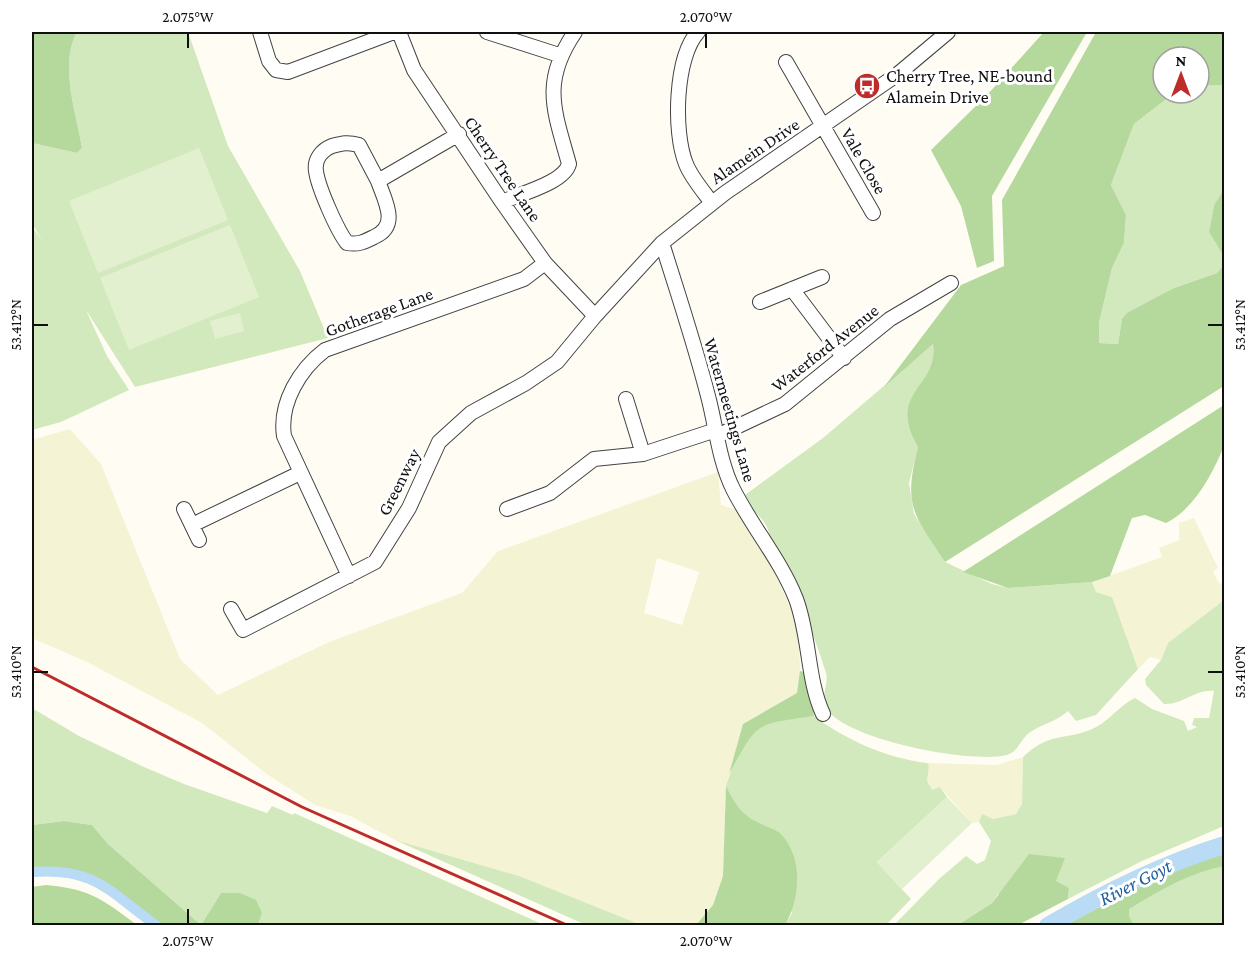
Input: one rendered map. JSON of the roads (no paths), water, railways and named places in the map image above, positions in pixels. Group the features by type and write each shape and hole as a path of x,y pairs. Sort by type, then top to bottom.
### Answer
{"street":[{"path":"260,32 269,61 276,70 288,72 394,32"},
{"name":"Cherry Tree Lane","path":"399,32 414,70 502,201 545,263 595,316"},
{"path":"487,32 559,55"},
{"path":"502,201 557,179 567,170 569,164 554,107 554,71 559,55 575,32"},
{"path":"698,32 678,82 678,128 686,164 712,203"},
{"path":"925,32 935,43"},
{"name":"Alamein Drive","path":"595,316 662,243 712,203 898,74 948,32"},
{"name":"Vale Close","path":"786,62 873,213"},
{"path":"378,181 459,134"},
{"path":"348,142 359,145 378,181 388,209 390,224 384,233 357,244 347,243 339,233 316,170 317,158 325,148 348,142"},
{"name":"Watermeetings Lane","path":"662,243 732,488 773,553 796,600 807,636 815,698 823,714"},
{"name":"Gotherage Lane","path":"349,576 284,436 282,425 291,394 309,363 333,347 524,279 545,263"},
{"path":"760,302 822,277"},
{"name":"Waterford Avenue","path":"507,509 550,493 594,459 643,454 716,433 785,404 890,319 951,283"},
{"path":"792,289 844,358"},
{"name":"Greenway","path":"231,609 243,630 375,562 409,508 439,442 471,413 526,383 557,362 595,316"},
{"path":"626,399 643,454"},
{"path":"192,525 300,474"},
{"path":"184,509 199,540"}],"waterway":[{"name":"River Goyt","path":"1048,926 1134,880 1224,845"},
{"path":"32,872 54,871 87,878 100,884 157,926"}],"railway":[{"path":"32,667 302,807 569,926"}],"place":[{"name":"Cherry Tree, NE-bound Alamein Drive","path":"867,86"}]}
